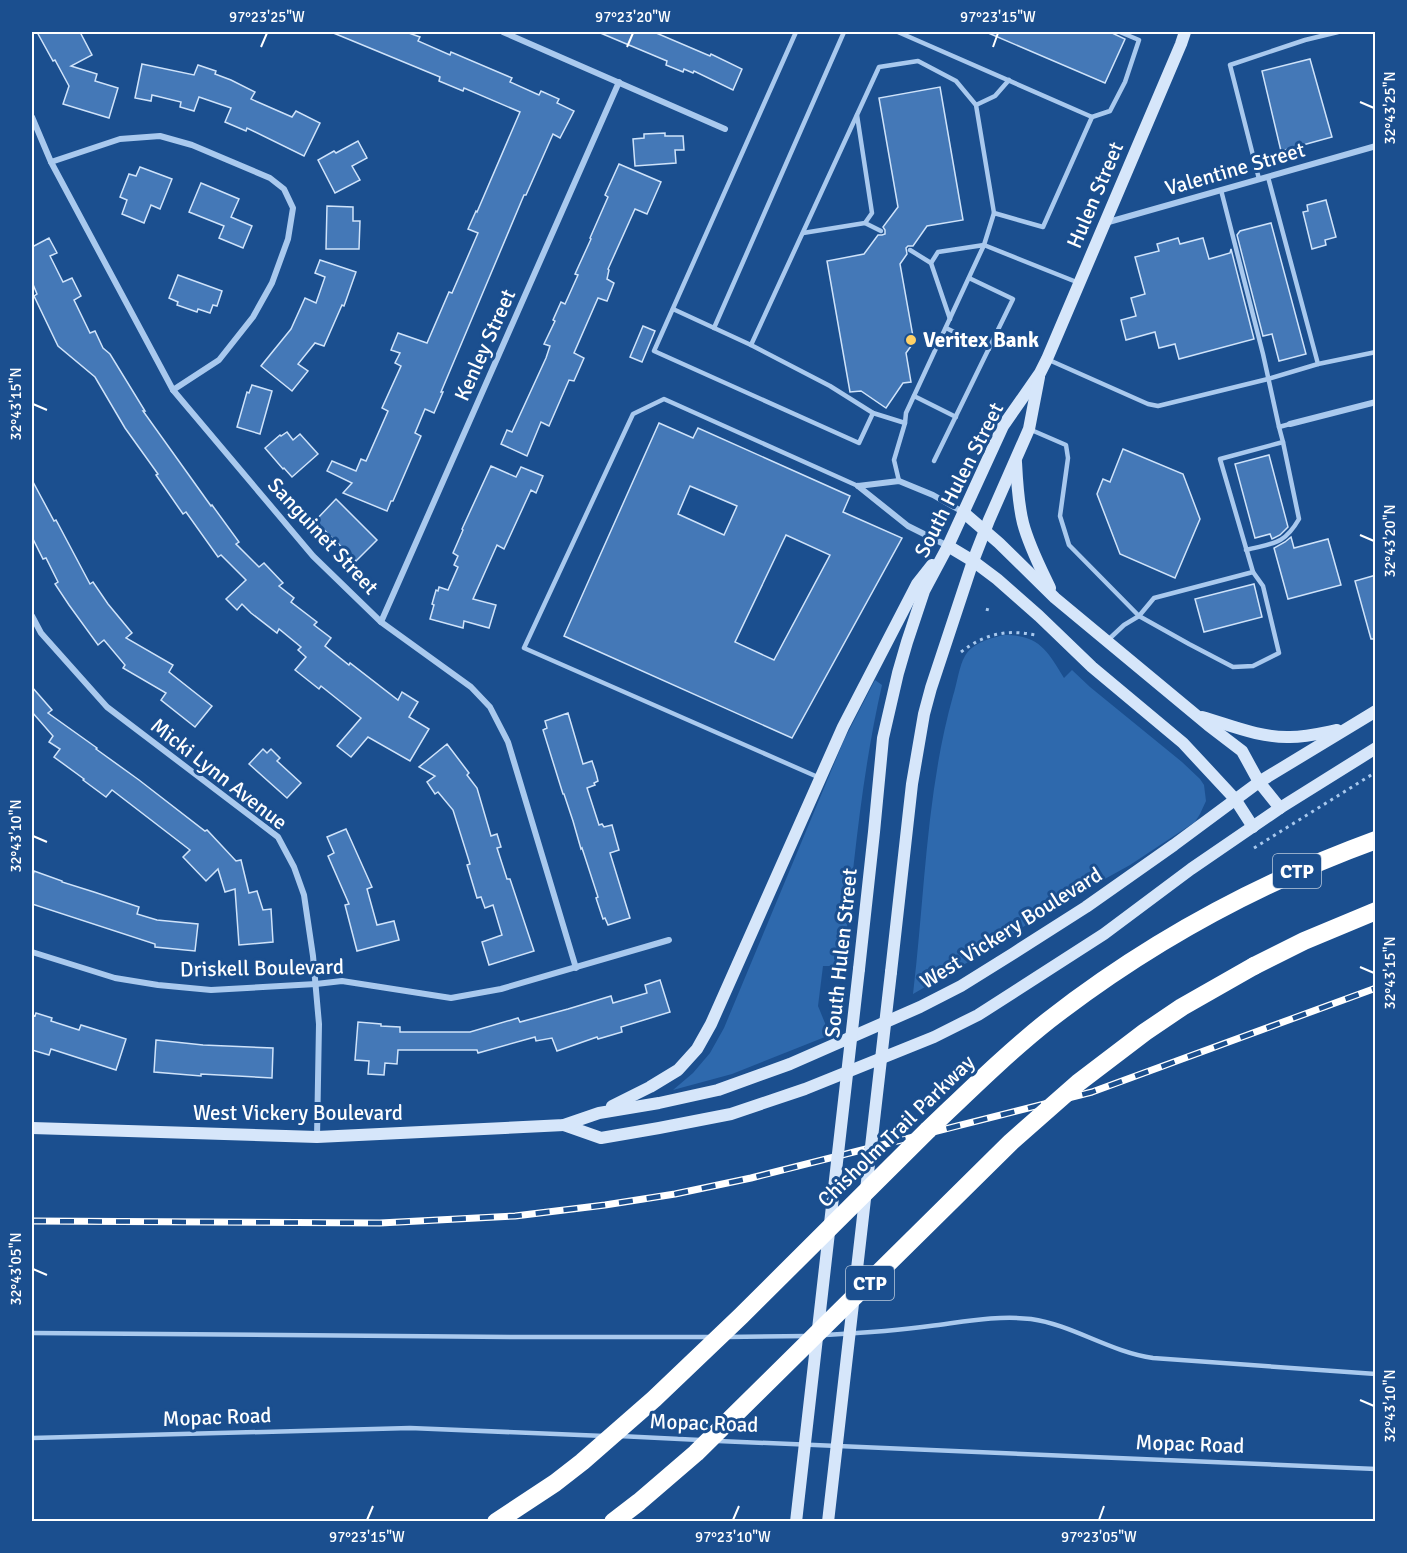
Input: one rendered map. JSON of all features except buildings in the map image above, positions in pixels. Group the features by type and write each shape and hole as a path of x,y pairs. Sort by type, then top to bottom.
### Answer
{"highway":[{"name":"Chisholm Trail Parkway","path":"496,1521 582,1462 654,1399 968,1092 1048,1021 1117,971 1222,908 1302,869 1376,840"},
{"name":"CTP","path":"613,1521 696,1453 1011,1142 1078,1083 1182,1007 1254,966 1304,941 1376,911"}],"main road":[{"name":"Hulen Street","path":"1040,373 1185,32"},
{"name":"South Hulen Street","path":"828,1521 918,742 931,688 972,561 1029,429 1040,373"},
{"name":"South Hulen Street","path":"796,1521 859,969 882,738 898,673 924,591 948,546 1003,426 1040,373"},
{"path":"1015,461 1023,525 1055,598"},
{"path":"963,512 985,530 1055,598 1242,751 1259,782 1280,808"},
{"path":"598,1113 678,1070 697,1049 721,1004 843,727 917,584 948,546 997,579 1092,667 1183,744 1235,799 1253,828"},
{"name":"West Vickery Boulevard","path":"32,1128 316,1137 564,1125 598,1113 659,1103 718,1089 790,1064 920,1007 961,986 1086,907 1259,782 1376,711"},
{"path":"1196,715 1233,727 1289,737 1344,729"},
{"name":"West Vickery Boulevard","path":"564,1125 601,1138 731,1114 805,1089 934,1037 978,1015 1104,934 1191,869 1280,808 1376,748"}],"street":[{"path":"503,32 725,129"},
{"name":"Kenley Street","path":"381,622 619,82"},
{"name":"Sanguinet Street","path":"32,117 51,162 172,390 313,556 381,622 471,687 490,707 508,742 576,968"},
{"path":"51,162 120,139 160,136 192,145 270,178 284,189 293,208 288,239 272,283 253,317 219,360 172,390"},
{"name":"Valentine Street","path":"1104,223 1376,146"},
{"path":"1290,424 1376,402"},
{"path":"858,486 899,481 933,495 963,512"},
{"path":"858,486 908,526 948,546"},
{"name":"Micki Lynn Avenue","path":"32,616 41,633 107,707 278,837 294,867 304,895 313,956 320,1024 316,1137"},
{"name":"Driskell Boulevard","path":"32,952 115,978 158,985 212,990 342,981 452,998 501,989 669,940"}],"lane":[{"path":"796,32 654,351 859,443 873,414"},
{"path":"714,328 844,32"},
{"path":"898,32 1092,117 1110,111 1125,82 1139,40 1120,32"},
{"path":"1303,32 1305,40"},
{"path":"1260,179 1230,64 1338,32"},
{"path":"751,345 879,67 918,61 956,81 976,105 994,213 984,245 906,413 894,460 899,481"},
{"path":"976,105 995,96 1009,80"},
{"path":"857,115 872,213 865,223"},
{"path":"994,213 1043,227 1092,117"},
{"path":"1268,177 1318,364"},
{"path":"1221,190 1261,342 1299,519 1295,527 1282,540 1246,550"},
{"path":"803,233 865,223 881,231"},
{"path":"931,263 938,252 984,245 1079,283"},
{"path":"910,250 931,263 950,319"},
{"path":"934,461 1013,299 969,278"},
{"path":"673,309 751,345 830,386 873,414 905,423"},
{"path":"946,328 989,349"},
{"path":"1047,359 1148,404 1158,406 1268,379 1318,364 1376,352"},
{"path":"914,396 956,417"},
{"path":"820,778 524,648 633,414 663,399 858,486"},
{"path":"1279,427 1290,424"},
{"path":"1029,429 1066,445 1068,458 1060,516 1069,545 1139,616 1233,667 1253,666 1279,653 1263,586 1253,572 1220,459 1283,442"},
{"path":"1107,641 1124,625 1139,616 1154,598 1253,572"},
{"path":"32,1333 768,1337 881,1333 994,1318 1014,1318 1055,1325 1136,1356 1376,1374"},
{"name":"Mopac Road","path":"32,1438 410,1428 1376,1468"}],"path":[{"path":"929,527 937,512"},
{"path":"961,652 982,638 995,634 1021,632 1035,635"},
{"path":"1254,848 1376,772"}],"shaded area":[{"path":"1004,635 1026,638 1041,646 1064,678 1072,670 1200,779 1204,785 1206,801 1195,822 1130,865 1056,906 913,994 927,843 937,769 958,675 968,651 977,644"},
{"path":"875,680 882,685 863,790 843,966 823,966 818,1006 827,1028 836,1025 835,1033 732,1074 673,1090 693,1073 710,1053 724,1028 844,740"}],"railway":[{"path":"32,1221 380,1223 515,1216 675,1194 751,1178 1092,1092 1376,988"}],"place":[{"name":"Veritex Bank","path":"911,340"}]}
